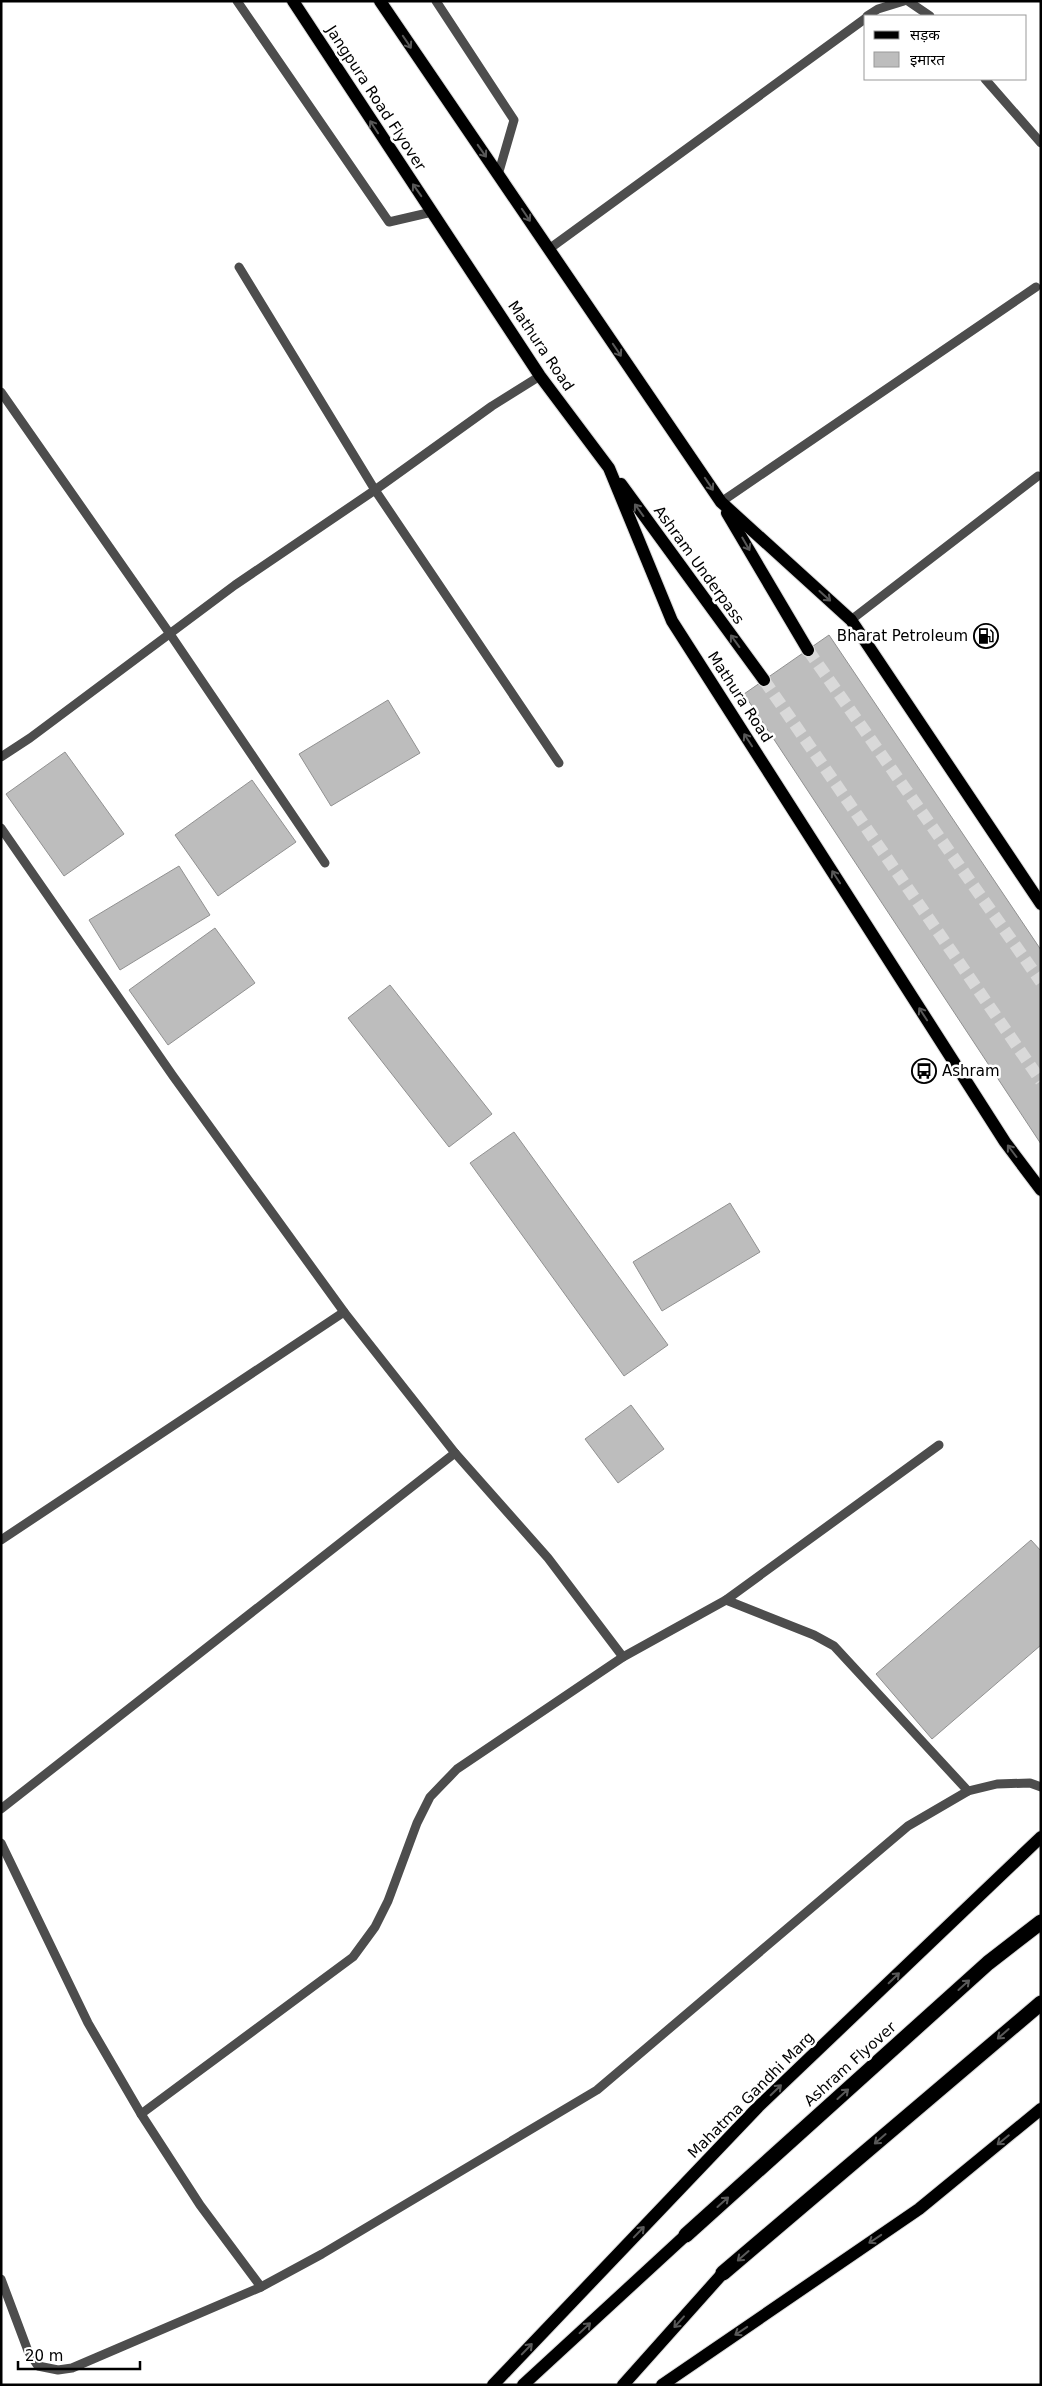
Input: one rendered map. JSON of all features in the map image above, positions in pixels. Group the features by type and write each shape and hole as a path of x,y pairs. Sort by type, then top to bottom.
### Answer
{"highway":[{"name":"Ashram Flyover","path":"686,2235 988,1963 1041,1922"},
{"path":"723,2273 1041,2002"}],"main road":[{"name":"Jangpura Road Flyover","path":"293,1 401,168 432,212"},
{"path":"380,1 721,502 808,650"},
{"name":"Mathura Road","path":"432,212 540,376 609,468 672,621 1005,1142 1041,1190"},
{"name":"Ashram Underpass","path":"609,468 764,680"},
{"path":"721,502 851,620 1041,904"},
{"name":"Mahatma Gandhi Marg","path":"493,2385 758,2107 1041,1837"},
{"path":"662,2385 918,2209 1041,2109"},
{"path":"523,2385 686,2235"},
{"path":"623,2385 723,2273"}],"street":[{"path":"237,1 389,222 432,212"},
{"path":"436,1 514,120 498,175"},
{"path":"869,15 878,8 904,1"},
{"path":"908,1 929,15"},
{"path":"549,249 864,19"},
{"path":"986,80 1041,143"},
{"path":"239,267 375,490 559,763"},
{"path":"721,502 1036,287"},
{"path":"1,757 235,585 375,490 492,406 540,376"},
{"path":"1,392 170,634 325,862"},
{"path":"851,620 1038,476"},
{"path":"1,828 173,1076 344,1312 455,1453 548,1558 623,1657"},
{"path":"1,1540 344,1312"},
{"path":"141,2114 353,1956 375,1928 388,1901 417,1823 430,1797 457,1769 623,1657 726,1600 940,1445"},
{"path":"1,1809 455,1453"},
{"path":"726,1600 814,1635 834,1646 968,1791"},
{"path":"1,2280 28,2351 38,2366 58,2370 72,2368 261,2286 322,2254 597,2090 908,1826 968,1791 997,1784 1030,1783 1041,1787"},
{"path":"1,1843 88,2023 141,2114 200,2205 261,2286"}],"building":[{"path":"829,635 1041,950 1041,1144 744,694"},
{"path":"388,700 420,753 331,806 299,754"},
{"path":"65,752 124,834 64,876 6,794"},
{"path":"252,780 296,842 218,896 175,835"},
{"path":"179,866 210,915 120,970 89,920"},
{"path":"215,928 255,983 168,1045 129,990"},
{"path":"390,985 492,1114 449,1147 348,1018"},
{"path":"514,1132 668,1345 624,1376 470,1163"},
{"path":"730,1203 760,1252 662,1311 633,1262"},
{"path":"631,1405 664,1449 618,1483 585,1439"},
{"path":"1031,1540 1041,1551 1041,1645 932,1739 876,1674"}],"tunnel":[{"path":"808,650 1041,982"},
{"path":"764,680 1041,1081"}],"place":[{"name":"Bharat Petroleum","path":"986,636"},
{"name":"Ashram","path":"924,1071"}]}
